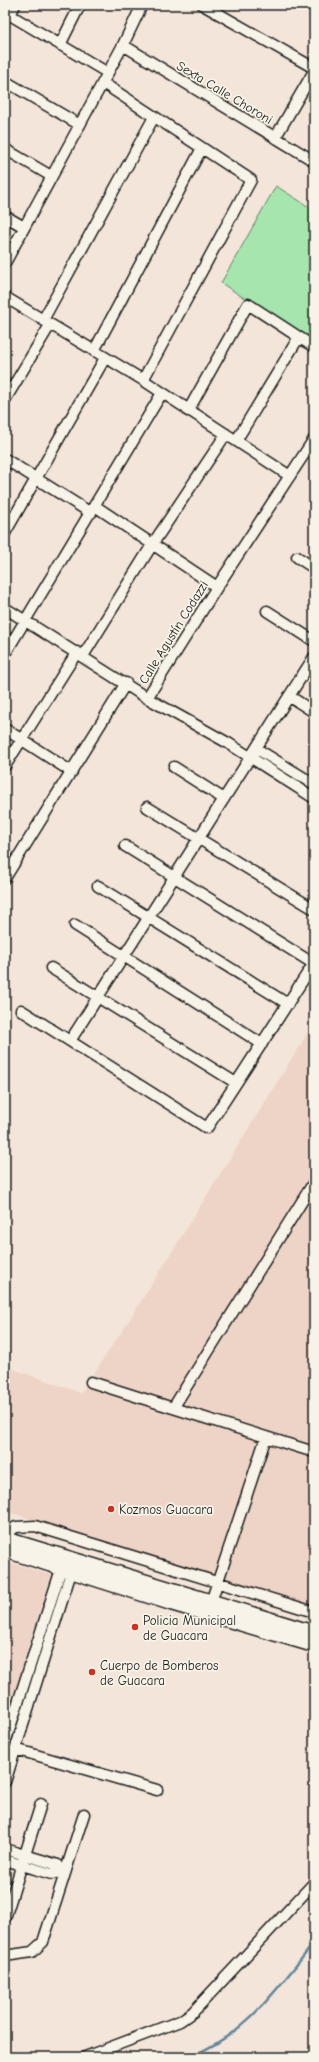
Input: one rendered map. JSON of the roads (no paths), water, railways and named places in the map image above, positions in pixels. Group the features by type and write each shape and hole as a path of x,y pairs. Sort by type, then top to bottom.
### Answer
{"main road":[{"path":"5,1539 68,1564"},
{"path":"5,1550 68,1564 209,1607 314,1644"},
{"path":"209,1607 314,1633"}],"street":[{"path":"15,5 8,13 108,73"},
{"path":"60,45 80,5"},
{"path":"5,263 51,176 103,83 142,5"},
{"path":"204,5 314,68"},
{"name":"Sexta Calle Choroni","path":"123,45 314,161"},
{"path":"275,138 314,71"},
{"path":"5,81 80,125"},
{"path":"103,83 251,180 143,380"},
{"path":"5,400 47,323 154,117"},
{"path":"94,351 202,148"},
{"path":"5,149 51,176"},
{"path":"5,216 24,227"},
{"path":"5,297 143,380 188,411 290,476"},
{"path":"188,411 248,304 314,348"},
{"path":"236,441 299,338"},
{"path":"5,533 35,478 105,358"},
{"path":"5,654 24,620 93,509 162,393"},
{"path":"5,766 226,434"},
{"name":"Calle Agustín Codazzi","path":"5,608 126,683 147,698 217,587 314,440"},
{"path":"5,459 35,478 93,509 217,587"},
{"path":"297,557 314,568"},
{"path":"267,611 314,641"},
{"path":"70,1041 314,657"},
{"path":"5,878 126,683"},
{"path":"289,696 314,712"},
{"path":"147,698 251,758 314,798"},
{"path":"5,729 72,772"},
{"path":"257,748 314,784"},
{"path":"174,767 224,799"},
{"path":"147,807 314,909"},
{"path":"21,1010 207,1128 314,964 125,846"},
{"path":"98,886 288,1004"},
{"path":"75,925 262,1044"},
{"path":"51,968 236,1083"},
{"path":"173,1408 314,1182"},
{"path":"91,1382 314,1452"},
{"path":"209,1607 266,1437"},
{"path":"5,1534 16,1526 35,1526 218,1581 314,1612"},
{"path":"5,1743 68,1564"},
{"path":"5,1782 16,1749 68,1564"},
{"path":"16,1749 157,1790"},
{"path":"5,1918 41,1804"},
{"path":"5,1956 32,1952 43,1942 84,1814"},
{"path":"5,1849 58,1865 59,1868 56,1873 52,1874 5,1860"},
{"path":"85,2057 180,2021 193,2012 314,1883"}],"waterway":[{"path":"189,2057 228,2036 244,2023 273,1994 314,1943"}],"place":[{"name":"Kozmos Guacara","path":"111,1509"},
{"name":"Policia Municipal de Guacara","path":"135,1627"},
{"name":"Cuerpo de Bomberos de Guacara","path":"92,1672"}]}
